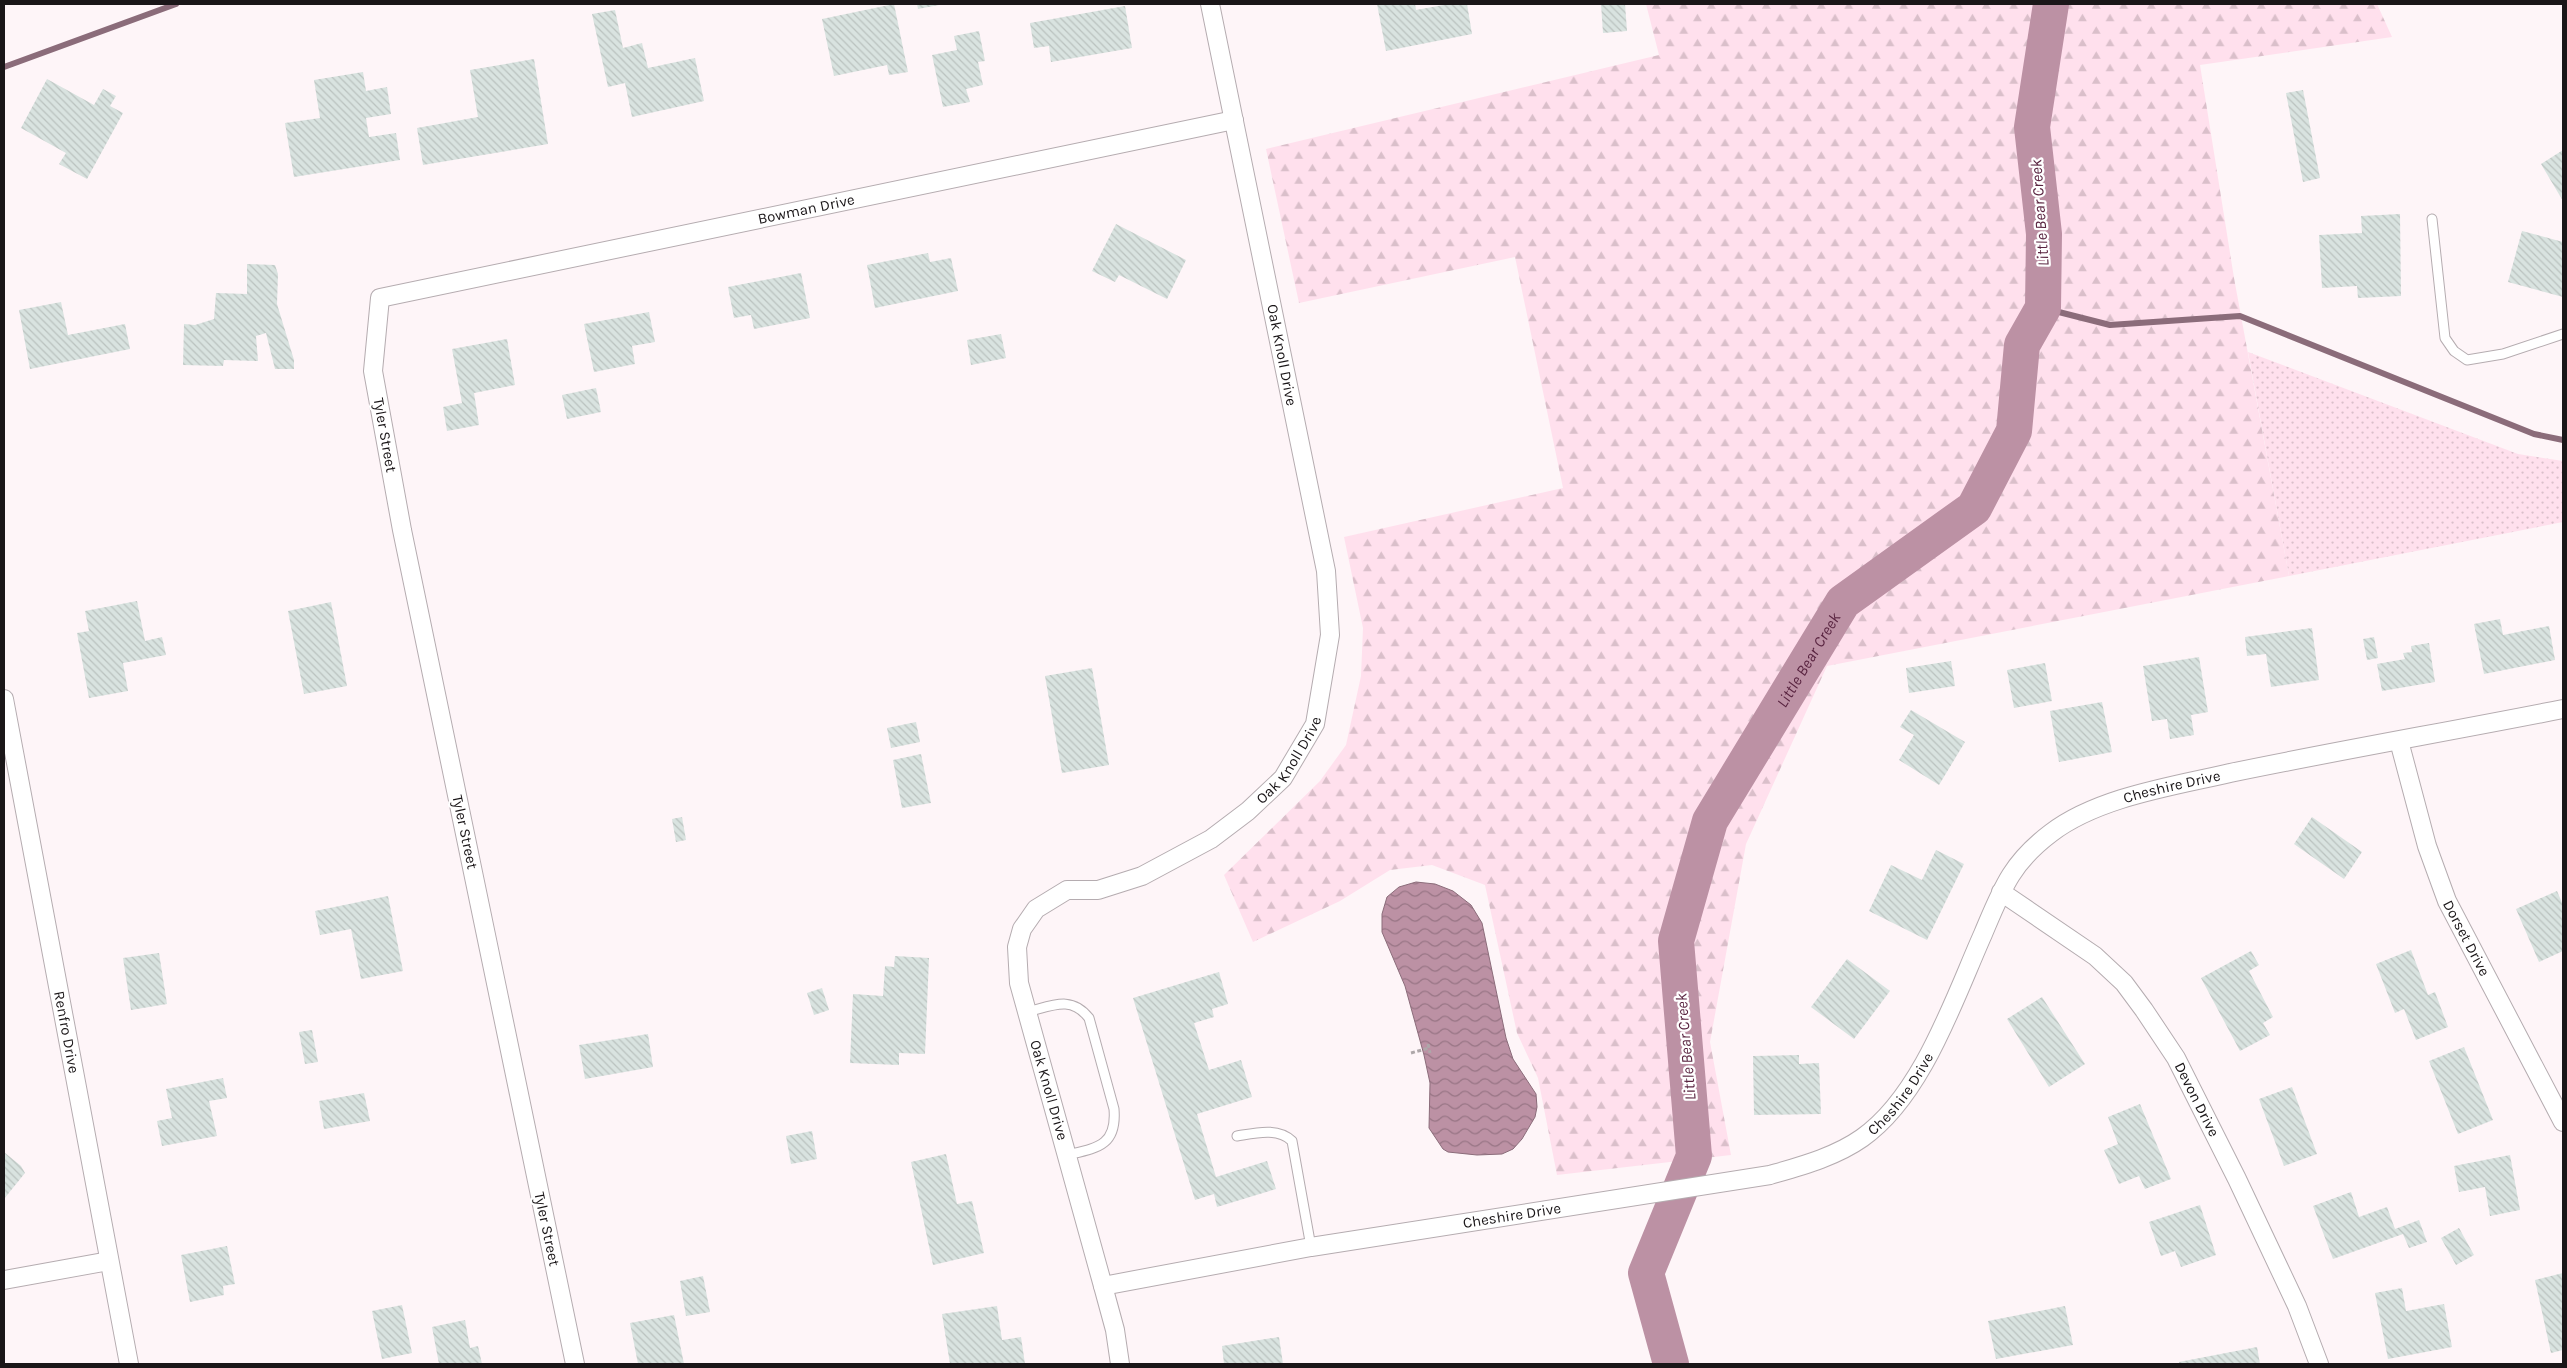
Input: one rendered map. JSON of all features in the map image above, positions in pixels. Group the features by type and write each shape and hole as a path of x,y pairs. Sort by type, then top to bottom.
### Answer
{"street":[{"name":"Oak Knoll Drive","path":"1120,1364 1115,1330 1019,983 1017,948 1022,928 1036,909 1067,890 1098,890 1142,876 1211,840 1248,811 1283,778 1315,724 1330,635 1326,571 1210,4"},
{"name":"Bowman Drive","path":"380,298 1234,120"},
{"name":"Tyler Street","path":"380,298 373,371 402,530 575,1364"},
{"name":"Renfro Drive","path":"4,699 129,1364"},
{"name":"Cheshire Drive","path":"1103,1286 1311,1247 1770,1175 1809,1163 1863,1137 1900,1100 1936,1040 2001,892 2014,870 2030,850 2053,831 2108,805 2146,792 2280,763 2563,709"},
{"name":"Dorset Drive","path":"2399,741 2427,846 2447,901 2563,1122"},
{"name":"Devon Drive","path":"2001,892 2095,956 2124,983 2144,1010 2176,1058 2237,1179 2296,1306 2319,1364"},
{"path":"4,1280 109,1261"}],"lane":[{"path":"2432,219 2446,338 2454,351 2467,360 2503,354 2563,334"},
{"path":"1027,1012 1072,1004 1080,1007 1089,1018 1092,1027 1114,1109 1116,1124 1107,1141 1096,1148 1067,1155"},
{"path":"1237,1136 1265,1132 1286,1135 1292,1141 1311,1247"}],"path":[{"path":"1411,1053 1429,1048"}],"green space":[{"path":"1646,4 2377,4 2392,37 2200,65 2234,278 2289,576 1827,666 1746,844 1710,1042 1731,1155 1557,1175 1538,1078 1517,1033 1485,885 1432,865 1390,870 1340,901 1253,942 1224,875 1320,781 1346,745 1361,676 1363,628 1344,537 1563,488 1515,257 1299,303 1266,149 1659,55"},
{"path":"2248,352 2518,454 2563,461 2563,522 2289,576"}],"water":[{"path":"1416,882 1435,884 1453,891 1471,905 1482,923 1506,1038 1513,1059 1536,1094 1537,1107 1535,1117 1522,1139 1513,1149 1502,1154 1477,1155 1448,1152 1443,1149 1429,1128 1430,1083 1424,1055 1405,986 1382,932 1382,914 1387,897 1399,887"}],"building":[{"path":"894,4 908,72 889,75 887,65 834,76 822,19"},
{"path":"917,4 939,4 939,5 918,9"},
{"path":"1377,4 1415,4 1416,10 1449,4 1467,4 1472,34 1386,51"},
{"path":"1601,4 1625,4 1627,31 1603,33"},
{"path":"1125,6 1132,48 1051,62 1049,46 1034,48 1030,23"},
{"path":"615,10 623,48 642,43 648,68 695,58 704,101 632,117 625,83 608,87 592,14"},
{"path":"979,31 985,61 978,62 983,85 966,89 970,102 943,107 932,55 957,50 954,36"},
{"path":"534,59 548,144 423,165 417,128 478,117 470,70"},
{"path":"363,72 366,91 387,87 391,114 366,118 369,137 396,133 400,160 294,177 285,123 320,118 314,80"},
{"path":"47,79 94,105 103,89 116,96 110,106 123,113 87,179 59,164 66,153 21,128"},
{"path":"2303,90 2320,178 2303,182 2286,93"},
{"path":"2563,150 2563,201 2541,164"},
{"path":"2400,214 2401,296 2358,298 2357,286 2322,288 2319,235 2362,233 2361,216"},
{"path":"1116,224 1186,260 1167,299 1119,275 1115,282 1092,271"},
{"path":"2522,231 2563,242 2563,297 2508,282"},
{"path":"928,253 930,262 951,258 958,291 875,308 867,265"},
{"path":"247,264 275,265 278,274 277,304 294,360 294,369 275,369 266,333 256,336 258,361 224,360 223,366 183,365 184,324 195,325 214,319 216,293 247,294"},
{"path":"801,273 810,318 754,329 751,315 734,318 728,287"},
{"path":"61,302 68,335 125,324 130,349 30,369 19,310"},
{"path":"649,312 655,342 632,346 635,364 594,372 584,324"},
{"path":"1001,334 1006,358 971,365 967,340"},
{"path":"507,339 515,385 474,393 479,425 447,431 443,407 462,403 452,349"},
{"path":"596,388 601,412 567,419 562,395"},
{"path":"137,601 145,641 162,637 166,655 123,663 128,691 89,698 77,633 89,631 85,611"},
{"path":"331,602 347,686 304,694 288,611"},
{"path":"2500,619 2503,635 2549,626 2555,660 2484,674 2474,624"},
{"path":"2312,628 2319,680 2271,687 2266,654 2247,656 2245,637"},
{"path":"2374,637 2378,658 2367,660 2363,639"},
{"path":"2429,643 2435,682 2382,691 2377,664 2405,659 2403,653 2412,652 2411,646"},
{"path":"2199,657 2208,712 2191,715 2194,735 2170,739 2167,719 2152,721 2143,666"},
{"path":"1951,661 1955,686 1909,693 1906,668"},
{"path":"2045,663 2052,701 2014,708 2007,670"},
{"path":"1092,668 1109,765 1062,773 1045,676"},
{"path":"2102,702 2112,752 2059,762 2050,711"},
{"path":"1911,710 1965,742 1939,785 1899,760 1914,735 1900,727"},
{"path":"916,722 920,742 891,748 887,728"},
{"path":"921,754 931,803 902,808 893,760"},
{"path":"682,817 686,840 676,842 672,819"},
{"path":"2312,817 2362,852 2344,879 2294,844"},
{"path":"1936,850 1964,864 1927,940 1869,911 1891,865 1922,880"},
{"path":"2557,891 2563,905 2563,951 2539,962 2516,909"},
{"path":"388,896 403,971 361,979 351,929 320,935 315,911"},
{"path":"2411,950 2428,995 2435,992 2448,1027 2416,1040 2404,1009 2395,1013 2376,964"},
{"path":"2251,951 2259,965 2249,971 2273,1017 2263,1023 2270,1035 2240,1051 2201,978"},
{"path":"159,953 167,1004 131,1010 123,958"},
{"path":"895,956 929,958 925,1054 899,1053 899,1065 850,1063 853,994 883,996 885,966 894,967"},
{"path":"1847,959 1890,991 1854,1039 1811,1007"},
{"path":"1219,972 1228,1004 1212,1009 1214,1017 1194,1023 1209,1070 1241,1060 1252,1097 1197,1114 1216,1177 1267,1161 1276,1189 1217,1207 1214,1194 1195,1200 1133,998"},
{"path":"822,988 829,1010 814,1015 807,993"},
{"path":"2042,997 2085,1064 2049,1087 2007,1019"},
{"path":"312,1030 318,1062 305,1064 299,1032"},
{"path":"648,1034 653,1067 585,1079 579,1045"},
{"path":"2464,1047 2493,1120 2458,1134 2429,1061"},
{"path":"1799,1055 1799,1064 1819,1063 1821,1114 1754,1115 1753,1056"},
{"path":"223,1078 227,1098 209,1101 217,1136 162,1146 157,1121 172,1118 166,1089"},
{"path":"2292,1087 2317,1154 2284,1166 2259,1099"},
{"path":"364,1093 370,1121 324,1129 319,1101"},
{"path":"2140,1104 2171,1179 2145,1189 2139,1176 2119,1184 2104,1150 2118,1144 2108,1117"},
{"path":"812,1131 817,1159 791,1164 786,1136"},
{"path":"4,1152 21,1166 25,1173 4,1199"},
{"path":"946,1154 957,1204 972,1201 984,1253 933,1265 911,1162"},
{"path":"2510,1155 2520,1210 2490,1216 2485,1187 2459,1192 2454,1166"},
{"path":"2351,1192 2359,1217 2387,1207 2395,1229 2419,1220 2427,1242 2409,1248 2403,1234 2333,1259 2313,1206"},
{"path":"2200,1205 2216,1255 2181,1267 2175,1251 2161,1256 2149,1222"},
{"path":"2459,1228 2474,1255 2456,1265 2441,1238"},
{"path":"227,1246 235,1284 223,1286 224,1295 190,1302 181,1255"},
{"path":"2563,1273 2563,1350 2551,1353 2535,1280"},
{"path":"703,1276 710,1312 686,1316 680,1281"},
{"path":"2402,1288 2406,1311 2444,1304 2452,1347 2388,1359 2375,1293"},
{"path":"402,1305 412,1353 382,1359 372,1311"},
{"path":"997,1306 1002,1340 1021,1337 1025,1364 950,1364 942,1314"},
{"path":"2065,1306 2073,1345 1996,1359 1988,1321"},
{"path":"674,1315 684,1364 638,1364 630,1323"},
{"path":"465,1320 470,1348 478,1346 482,1364 439,1364 432,1327"},
{"path":"1279,1337 1283,1364 1224,1364 1222,1346"},
{"path":"2257,1347 2260,1364 2179,1364 2179,1362"}],"waterway":[{"path":"4,67 176,4"},
{"name":"Little Bear Creek","path":"1671,1364 1646,1273 1694,1156 1676,941 1710,821 1843,602 1974,508 2014,431 2022,345 2043,308 2044,234 2032,127 2051,4"},
{"path":"2043,308 2110,325 2240,316 2534,434 2563,440"}]}
